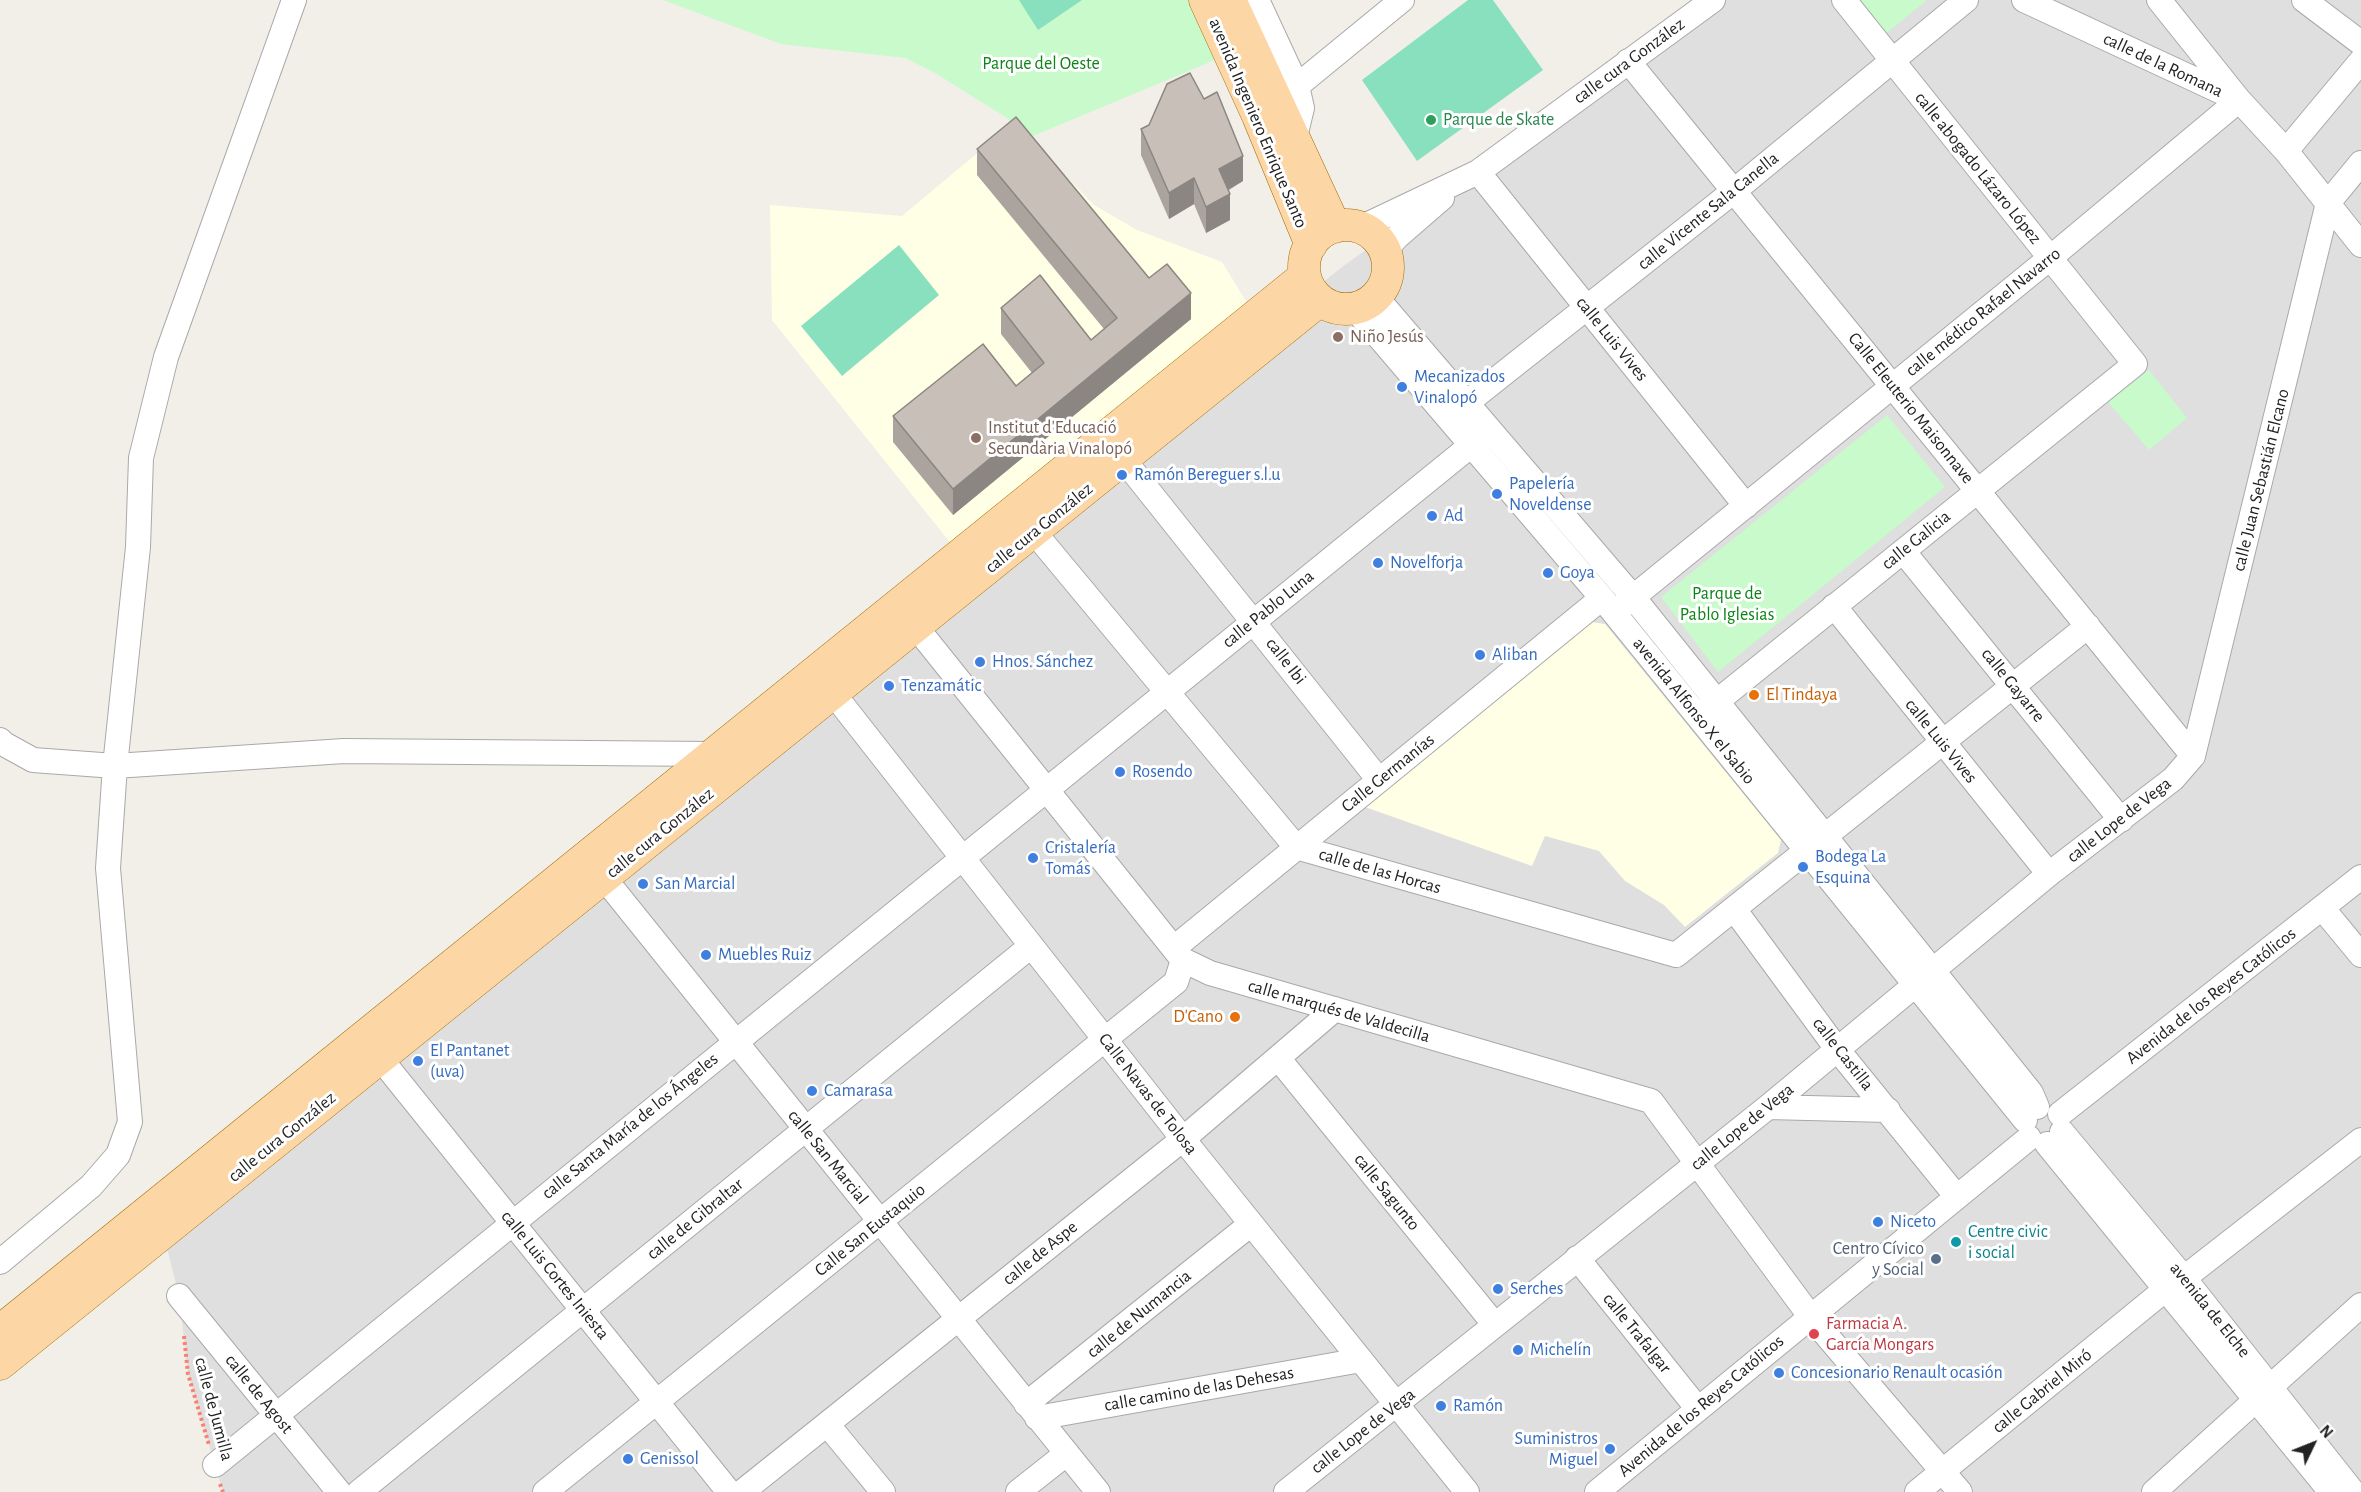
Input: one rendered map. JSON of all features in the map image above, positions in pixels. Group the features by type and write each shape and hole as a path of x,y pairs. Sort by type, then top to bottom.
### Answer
{"main road":[{"name":"avenida Ingeniero Enrique Santo","path":"1204,0 1257,116 1335,233"},
{"name":"avenida Ingeniero Enrique Santo","path":"1230,0 1335,233"},
{"path":"1335,233 1371,234 1384,251 1388,271 1384,285 1365,303 1331,306 1313,288 1304,266 1335,233"},
{"name":"calle cura González","path":"0,1364 1124,460 1313,288"},
{"name":"calle cura González","path":"0,1331 712,754 1313,288"}],"street":[{"path":"0,1263 91,1186 118,1155 130,1122 108,868 115,766 138,547 141,458 166,357 294,0"},
{"name":"avenida Ingeniero Enrique Santo","path":"1257,0 1297,86 1302,108 1294,141"},
{"path":"1297,86 1402,0"},
{"name":"calle cura González","path":"1335,233 1381,220 1428,194 1456,184 1478,172 1713,0"},
{"name":"calle abogado Lázaro López","path":"1844,0 2135,364"},
{"name":"calle Vicente Sala Canella","path":"1448,417 1734,190 1966,0"},
{"name":"calle de la Romana","path":"2024,0 2239,100 2286,151 2361,245"},
{"path":"2159,0 2239,100"},
{"path":"2304,0 2361,43"},
{"name":"Calle Eleuterio Maisonnave","path":"1628,61 2193,756"},
{"path":"2286,151 2361,61"},
{"name":"calle médico Rafael Navarro","path":"1608,605 1633,597 2050,258 2239,100"},
{"path":"2328,203 2361,163"},
{"name":"calle Luis Vives","path":"1478,172 1746,506"},
{"name":"calle cura González","path":"1384,251 1456,184"},
{"name":"calle Juan Sebastián Elcano","path":"2193,756 2328,203"},
{"name":"avenida Alfonso X el Sabio","path":"1365,303 1467,403 1481,437 1608,605 1699,717 1816,842"},
{"name":"avenida Alfonso X el Sabio","path":"1365,303 1448,417 1481,437 1633,597 1718,701 1816,842 1925,977 2031,1093 2044,1126"},
{"name":"calle Galicia","path":"1699,717 2135,364"},
{"name":"calle Pablo Luna","path":"1046,789 1481,437"},
{"name":"calle Ibi","path":"1124,460 1254,620 1379,780"},
{"name":"calle de las Horcas","path":"1034,532 1296,847 1676,955 2088,626"},
{"name":"calle Gayarre","path":"1903,551 2121,820"},
{"name":"Calle Germanías","path":"1179,954 1296,847 1379,780 1608,605"},
{"name":"calle Luis Vives","path":"1834,606 2049,874"},
{"name":"calle marqués de Valdecilla","path":"916,627 1179,954 1210,973 1651,1101 1810,1316 1960,1492"},
{"name":"Calle Navas de Tolosa","path":"833,693 1183,1139 1467,1492"},
{"path":"1,743 33,760 115,766 344,751 712,754"},
{"name":"calle Lope de Vega","path":"1286,1492 1768,1107 2049,874 2173,779 2193,756"},
{"name":"calle Santa María de los Ángeles","path":"215,1465 1046,789"},
{"name":"calle San Marcial","path":"604,878 1098,1492"},
{"name":"Avenida de los Reyes Católicos","path":"1597,1492 2044,1126 2361,878"},
{"name":"calle Castilla","path":"1734,909 1837,1049 1957,1197"},
{"path":"2323,909 2361,955"},
{"name":"calle de Gibraltar","path":"359,1492 1031,946"},
{"name":"Calle San Eustaquio","path":"545,1492 1176,982 1179,954"},
{"name":"calle de Aspe","path":"742,1492 1183,1139 1335,1009"},
{"name":"calle Luis Cortes Iniesta","path":"380,1058 729,1492"},
{"name":"calle Sagunto","path":"1278,1058 1495,1325"},
{"path":"1768,1107 1888,1110"},
{"name":"avenida de Elche","path":"2044,1126 2264,1392 2353,1492"},
{"name":"calle Gabriel Miró","path":"1917,1492 2175,1284 2361,1140"},
{"name":"calle de Numancia","path":"1032,1411 1251,1224"},
{"name":"calle Trafalgar","path":"1577,1258 1698,1409"},
{"name":"calle de Agost","path":"179,1296 339,1492"},
{"path":"2154,1492 2361,1305"},
{"name":"calle camino de las Dehesas","path":"1032,1411 1361,1360"},
{"name":"avenida de Elche","path":"2264,1392 2331,1492"},
{"path":"827,1424 883,1492"},
{"path":"1018,1492 1066,1454"}],"path":[{"name":"calle de Jumilla","path":"179,1296 188,1374 223,1492"}],"shaded area":[{"path":"1713,0 2361,0 2361,1492 223,1492 188,1374 179,1296 159,1216 1342,267"},
{"name":"Institut d'Educació Secundària Vinalopó","path":"1005,130 1059,169 1094,205 1137,230 1222,262 1249,306 953,546 772,320 770,205 902,216"},
{"path":"1591,622 1605,624 1781,840 1778,853 1685,927 1664,905 1625,881 1599,851 1545,836 1532,866 1365,807"}],"green space":[{"name":"Parque del Oeste","path":"663,0 1191,0 1217,59 1026,139 1007,118 935,73 905,58 781,44"},
{"path":"1019,0 1082,0 1038,30"},
{"name":"Parque de Skate","path":"1468,0 1493,0 1543,70 1417,161 1362,80"},
{"path":"1857,0 1927,0 1883,36"},
{"path":"899,245 939,295 842,376 801,326"},
{"path":"2149,370 2187,418 2149,450 2108,402"},
{"name":"Parque de Pablo Iglesias","path":"1887,415 1945,487 1718,672 1661,597"}],"building":[{"path":"1190,73 1204,99 1217,92 1243,156 1219,169 1230,194 1206,207 1194,178 1169,193 1141,129 1149,125 1167,84"},
{"path":"1016,117 1149,278 1167,264 1191,293 953,489 893,416 983,344 1016,386 1044,363 1001,308 1040,275 1091,340 1117,318 977,149"}],"place":[{"name":"Parque de Skate","path":"1431,120"},
{"name":"Niño Jesús","path":"1338,337"},
{"name":"Mecanizados Vinalopó","path":"1402,387"},
{"name":"Institut d'Educació Secundària Vinalopó","path":"976,438"},
{"name":"Ramón Bereguer s.l.u","path":"1122,475"},
{"name":"Papelería Noveldense","path":"1497,494"},
{"name":"Ad","path":"1432,516"},
{"name":"Novelforja","path":"1378,563"},
{"name":"Goya","path":"1548,573"},
{"name":"Aliban","path":"1480,655"},
{"name":"Hnos. Sánchez","path":"980,662"},
{"name":"Tenzamátic","path":"889,686"},
{"name":"El Tindaya","path":"1754,695"},
{"name":"Rosendo","path":"1120,772"},
{"name":"Cristalería Tomás","path":"1033,858"},
{"name":"Bodega La Esquina","path":"1803,867"},
{"name":"San Marcial","path":"643,884"},
{"name":"Muebles Ruiz","path":"706,955"},
{"name":"D'Cano","path":"1235,1017"},
{"name":"El Pantanet (uva)","path":"418,1061"},
{"name":"Camarasa","path":"812,1091"},
{"name":"Niceto","path":"1878,1222"},
{"name":"Centre civic i social","path":"1956,1242"},
{"name":"Centro Cívico y Social","path":"1936,1259"},
{"name":"Serches","path":"1498,1289"},
{"name":"Farmacia A. García Mongars","path":"1814,1334"},
{"name":"Michelín","path":"1518,1350"},
{"name":"Concesionario Renault ocasión","path":"1779,1373"},
{"name":"Ramón","path":"1441,1406"},
{"name":"Suministros Miguel","path":"1610,1449"},
{"name":"Genissol","path":"628,1459"}]}
